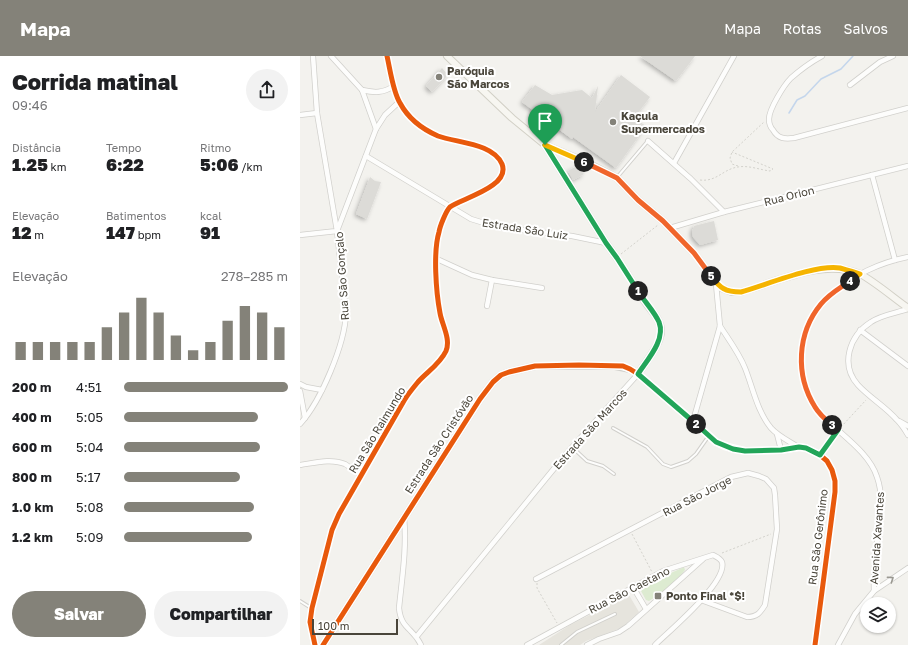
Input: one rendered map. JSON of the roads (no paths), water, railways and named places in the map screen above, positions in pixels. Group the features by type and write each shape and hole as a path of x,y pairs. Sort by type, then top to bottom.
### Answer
{"main road":[{"path":"451,57 512,118 545,145 590,164 617,178 638,200 670,228 694,253 720,287 725,290 741,292 797,274 838,268 860,274 908,308"}],"street":[{"path":"300,235 337,230 317,113 313,56"},
{"path":"331,56 362,90 376,129"},
{"path":"387,56 399,102 415,123 438,136 489,150 496,156 502,165 502,173 498,180 490,187 476,196 450,207"},
{"path":"674,163 734,56"},
{"path":"822,56 790,79 779,96 769,118 770,125 775,134 780,138 786,139 908,108"},
{"path":"850,85 880,62 893,56"},
{"path":"362,90 380,92 388,90 394,86"},
{"name":"Rua São Gonçalo","path":"300,424 322,390 338,352 346,324 337,230 376,129 385,115 399,102"},
{"path":"300,115 317,113"},
{"path":"648,141 674,163 724,212"},
{"name":"Estrada São Marcos","path":"417,636 572,448 638,374 660,338 661,330 659,321 644,302 545,145"},
{"name":"Estrada São Luiz","path":"366,156 450,207 471,219 484,224 572,236 606,243"},
{"name":"Rua Orion","path":"670,228 724,212 908,166"},
{"path":"872,175 895,260"},
{"name":"Rua São Raimundo","path":"315,645 310,622 312,608 332,530 338,514 405,399 418,382 440,360 447,349 448,344 440,314 437,292 436,244 439,231 450,207"},
{"name":"Avenida Xavantes","path":"874,591 874,566 881,503 881,490 877,476 872,466 816,409 808,396 804,385 801,364 802,344 806,329 822,303 835,291 860,274 895,260 908,257"},
{"path":"437,260 464,272 492,280 542,288"},
{"path":"487,306 492,280"},
{"path":"693,421 720,326 716,282"},
{"path":"908,308 872,322 860,330 856,335 848,355 848,365 857,384 897,419 908,426"},
{"path":"720,326 737,351 745,367 762,413 771,428 777,434 799,447"},
{"path":"860,330 908,366"},
{"name":"Estrada São Cristóvão","path":"323,645 480,399 493,382 501,375 535,366 579,365 623,366 638,374"},
{"name":"Rua São Gerônimo","path":"638,374 716,442 733,449 745,451 781,450 799,447 806,448 820,455 827,461 832,470 835,481 815,645"},
{"path":"300,384 306,387 322,390"},
{"path":"300,391 305,418"},
{"path":"897,419 908,435"},
{"path":"777,434 781,450"},
{"path":"300,465 340,462 361,475"},
{"name":"Rua São Jorge","path":"536,579 732,477 748,473 766,479 774,488 776,532 765,605 761,613 754,617 747,617 701,600"},
{"path":"404,516 406,536 399,613 404,625 417,636 422,645"},
{"name":"Rua São Caetano","path":"527,645 663,571 714,556 719,558 722,562 722,569 711,589 701,600"},
{"path":"587,645 619,632 640,617 646,609 705,558"},
{"path":"838,645 855,614 874,591 908,568"},
{"path":"633,588 646,609"},
{"path":"656,645 685,618 701,600"}],"lane":[{"path":"619,174 648,141"},
{"path":"613,428 647,447 663,464 671,467 688,461 696,454 709,436"},
{"path":"572,448 587,461 602,466 614,474"},
{"path":"300,601 312,608"},
{"path":"560,645 577,632 615,614"}],"waterway":[{"path":"789,113 797,100 805,96 821,79 841,69 853,56"}],"place":[{"name":"Paróquia São Marcos","path":"439,77"},
{"name":"Kaçula Supermercados","path":"613,122"},
{"name":"Ponto Final *$!","path":"658,596"}]}
